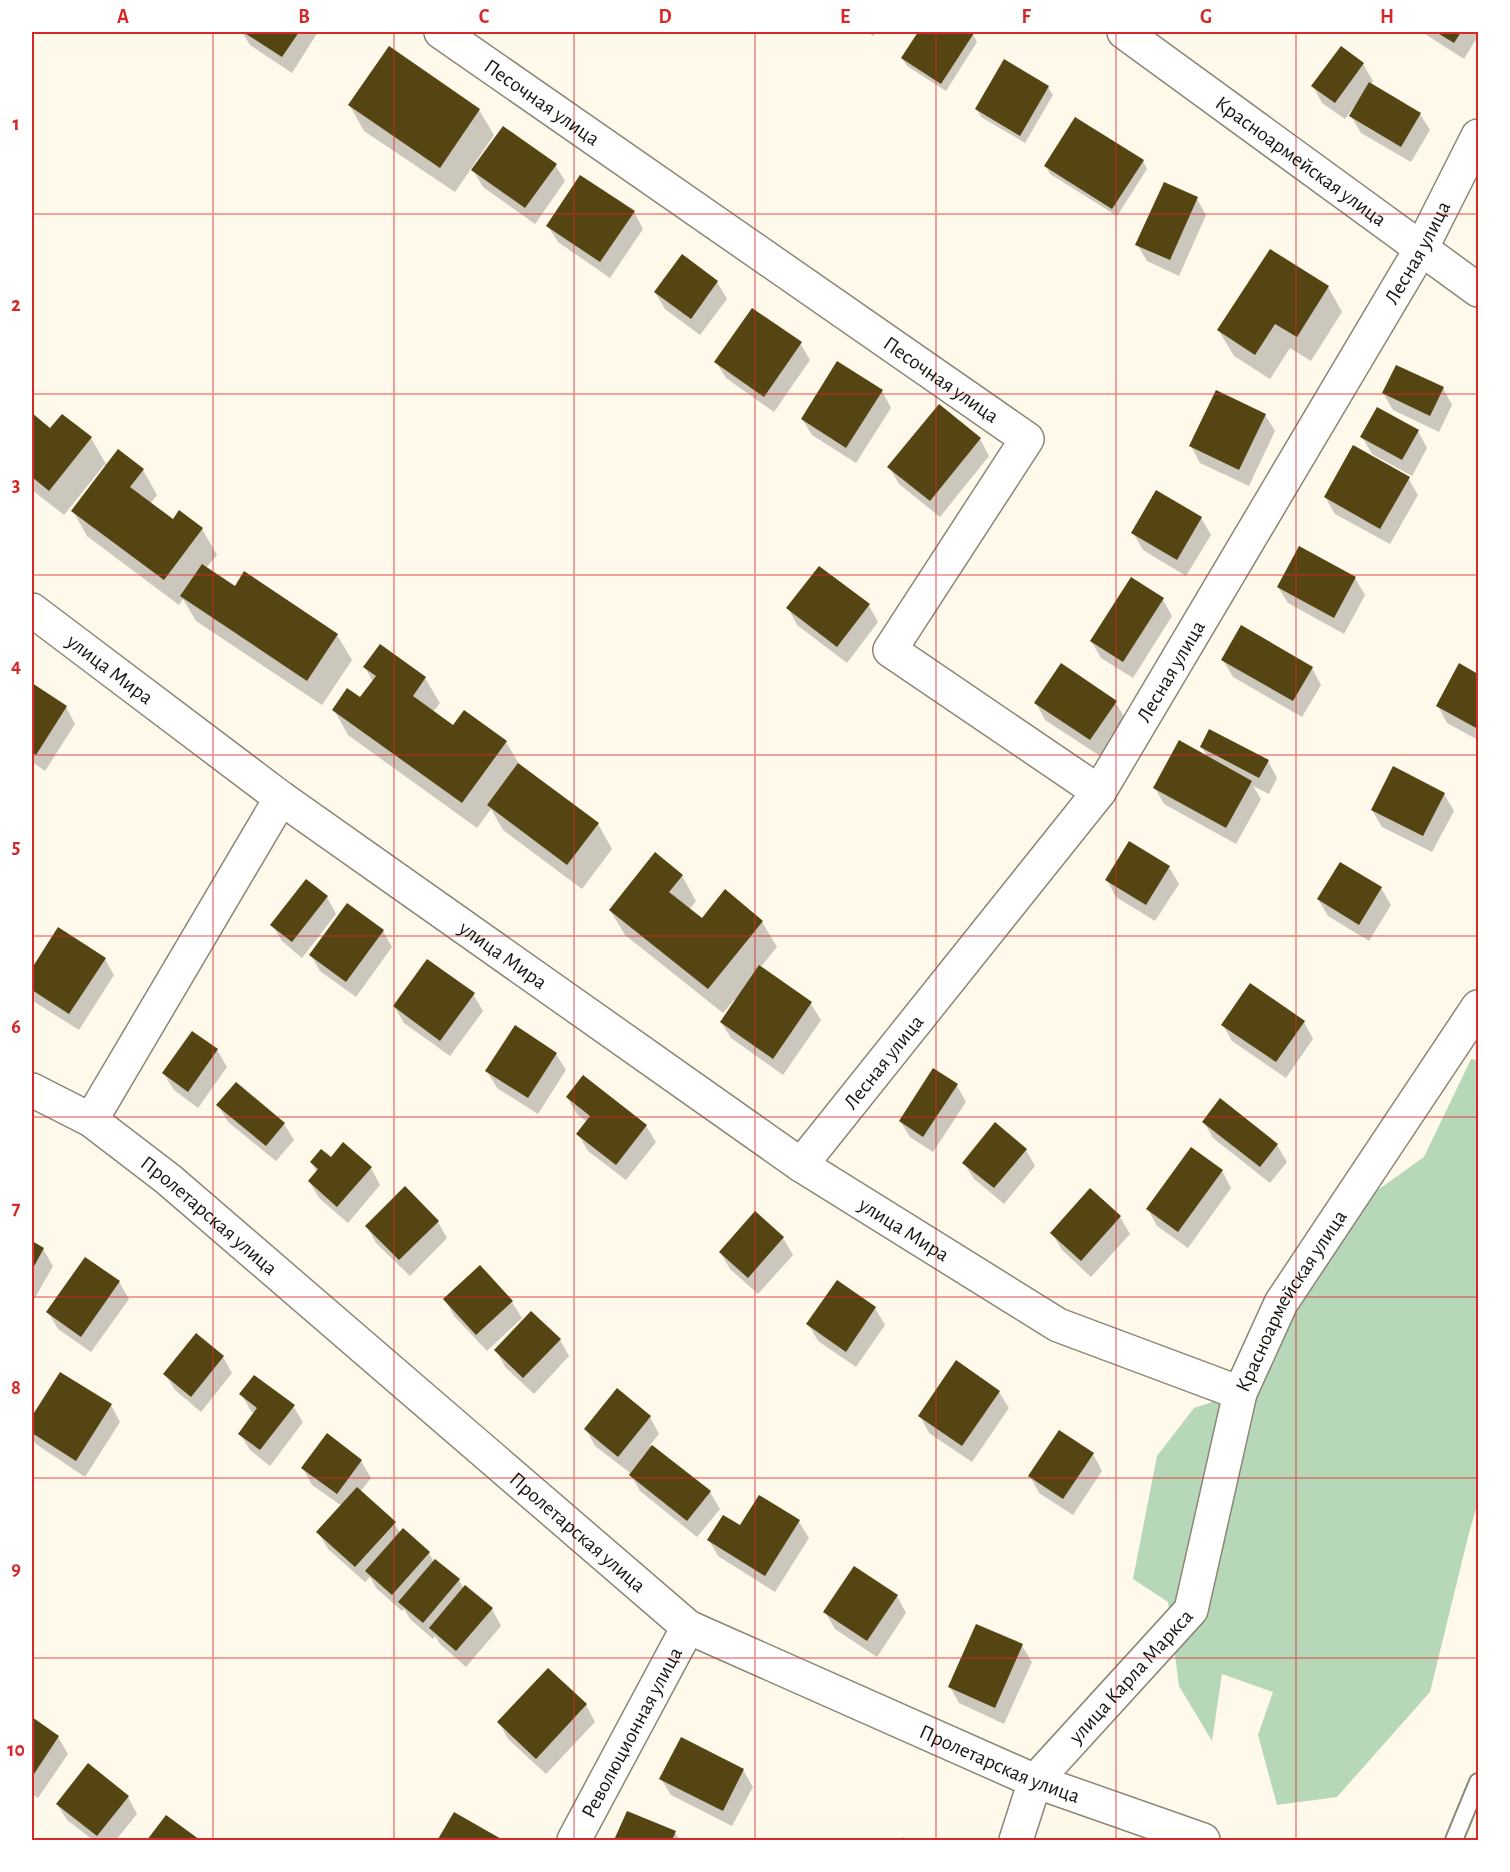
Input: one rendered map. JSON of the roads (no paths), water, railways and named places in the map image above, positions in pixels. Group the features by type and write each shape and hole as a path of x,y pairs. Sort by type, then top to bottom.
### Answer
{"street":[{"name":"Песочная улица","path":"441,32 1027,439 890,650 1099,792"},
{"name":"Красноармейская улица","path":"1125,32 1479,290"},
{"name":"Лесная улица","path":"801,1165 1099,792 1420,249 1479,136"},
{"name":"улица Мира","path":"32,610 281,798 801,1165 987,1280"},
{"path":"92,1120 281,798"},
{"name":"Красноармейская улица","path":"987,1280 1058,1325 1240,1393 1281,1303 1479,1007"},
{"name":"Пролетарская улица","path":"32,1090 92,1120 168,1179 688,1627 1035,1780 1203,1840"},
{"name":"улица Карла Маркса","path":"1016,1840 1035,1780 1191,1610 1240,1393"},
{"name":"Революционная улица","path":"574,1840 688,1627"}],"lane":[{"path":"1454,1840 1479,1782"}]}
